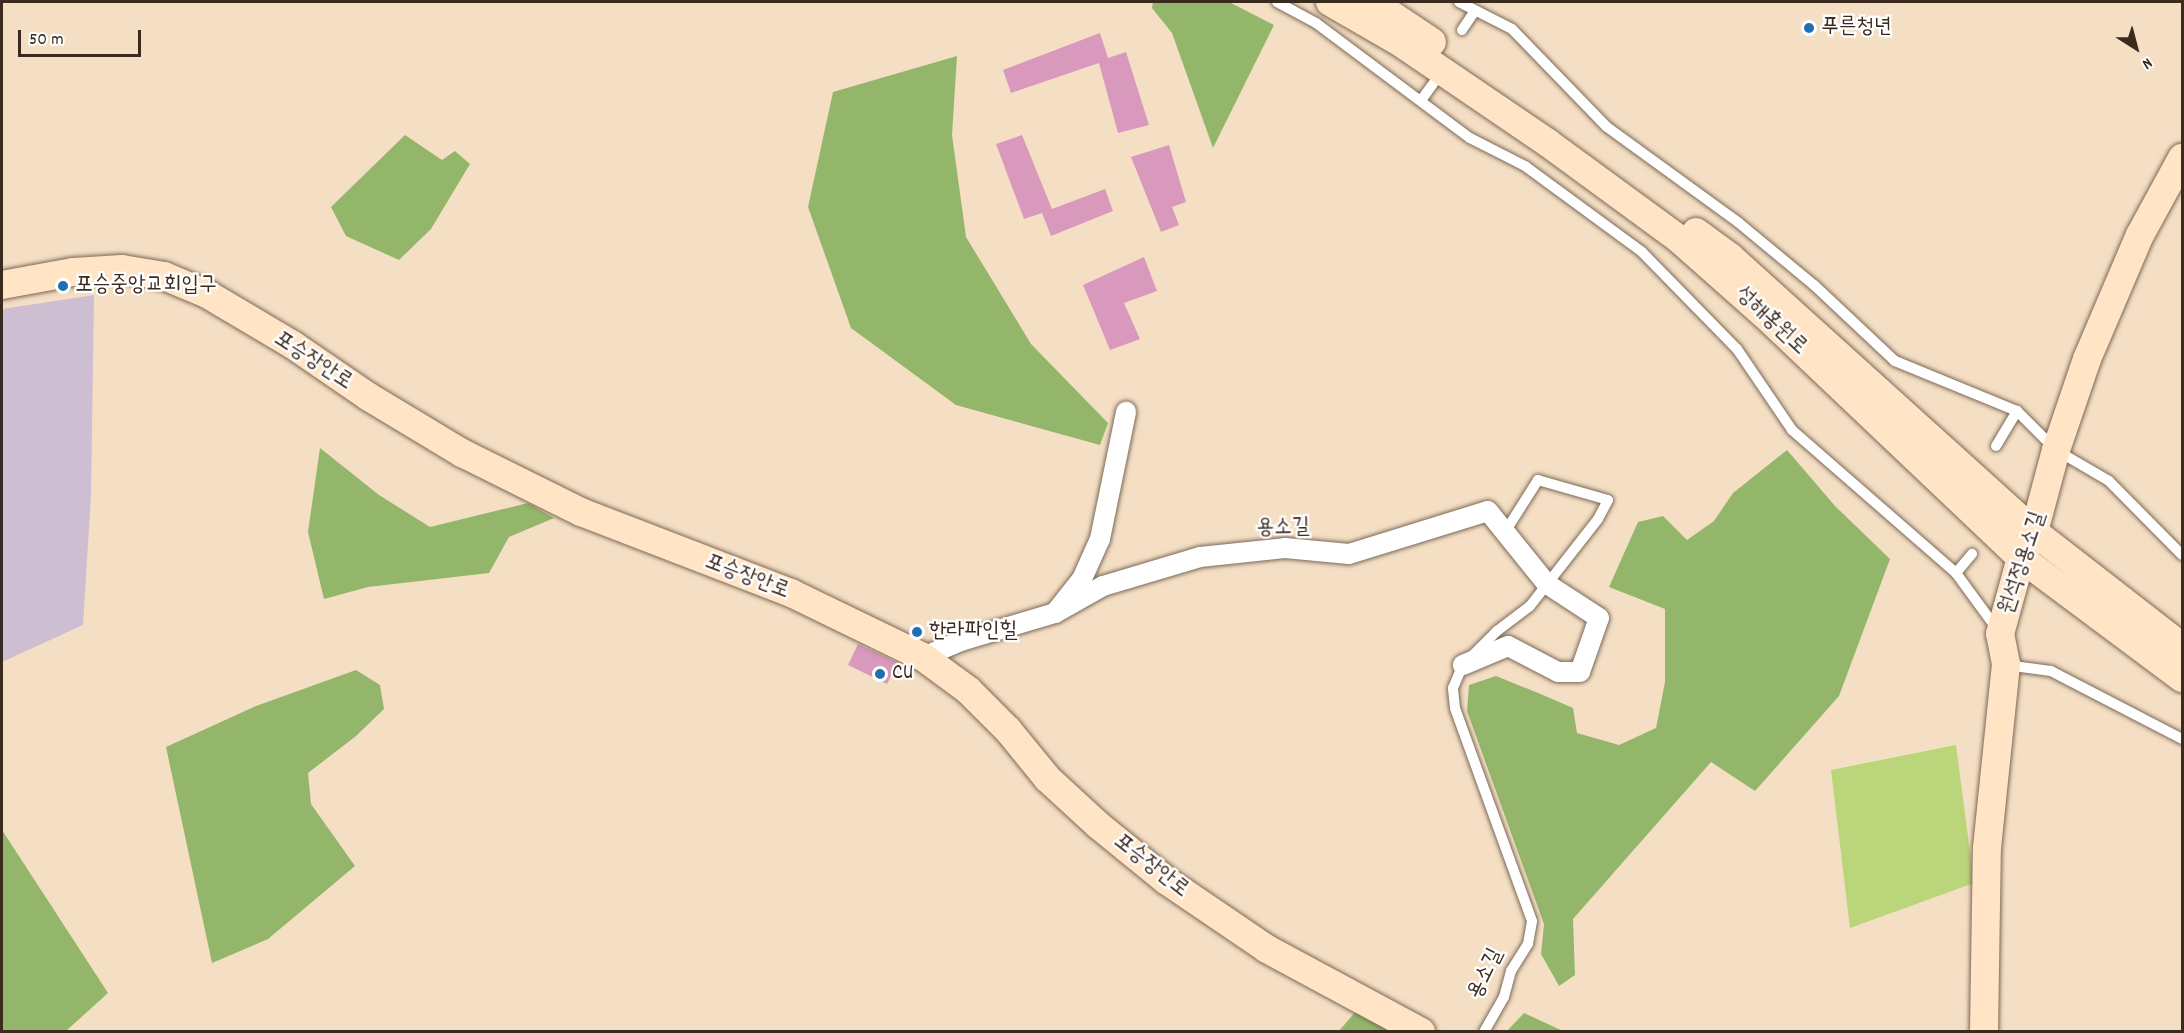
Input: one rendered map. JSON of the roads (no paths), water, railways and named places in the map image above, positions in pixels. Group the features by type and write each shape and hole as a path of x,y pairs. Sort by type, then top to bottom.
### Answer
{"street":[{"name":"성해홍원로","path":"1330,2 1411,49 1548,143 1679,239 1765,315 2021,558 2182,678"},
{"name":"성해홍원로","path":"1371,2 1399,18 1730,257 2034,532 2182,647"},
{"name":"원석정용소길","path":"1984,1032 1987,848 2006,664 2000,634 2021,558 2034,532 2056,450 2087,359 2140,235 2182,158"},
{"name":"포승장안로","path":"2,285 73,273 122,269 164,276 207,294 462,453 581,512 791,593 923,657 968,690 1008,730 1048,779 1098,825 1167,881 1267,949 1421,1032"},
{"path":"1055,613 1082,579 1100,539 1126,412"},
{"name":"용소길","path":"923,657 961,641 1055,613 1103,586 1200,557 1285,548 1349,554 1488,511 1547,584 1599,618 1580,672 1558,672 1508,646 1463,665"}],"lane":[{"path":"1277,2 1316,23 1422,99 1470,138 1525,166 1642,252 1737,349 1792,430 1956,573 2000,634"},
{"path":"1459,2 1474,12 1512,29 1607,127 1739,223 1814,285 1895,361 2017,411 2056,450 2109,481 2182,555"},
{"path":"1461,30 1474,12"},
{"path":"1422,99 1432,84"},
{"path":"1996,446 2017,411"},
{"name":"용소길","path":"1484,1032 1504,997 1511,970 1528,945 1532,921 1455,708 1453,688 1463,665 1497,631 1530,606 1598,519 1608,500 1538,480 1505,532"},
{"path":"1956,573 1972,554"},
{"path":"2006,664 2051,671 2182,739"}],"place":[{"name":"푸른청년","path":"1809,28"},
{"name":"포승중앙교회입구","path":"63,286"},
{"name":"한라파인힐","path":"917,632"},
{"name":"CU","path":"880,674"}]}
